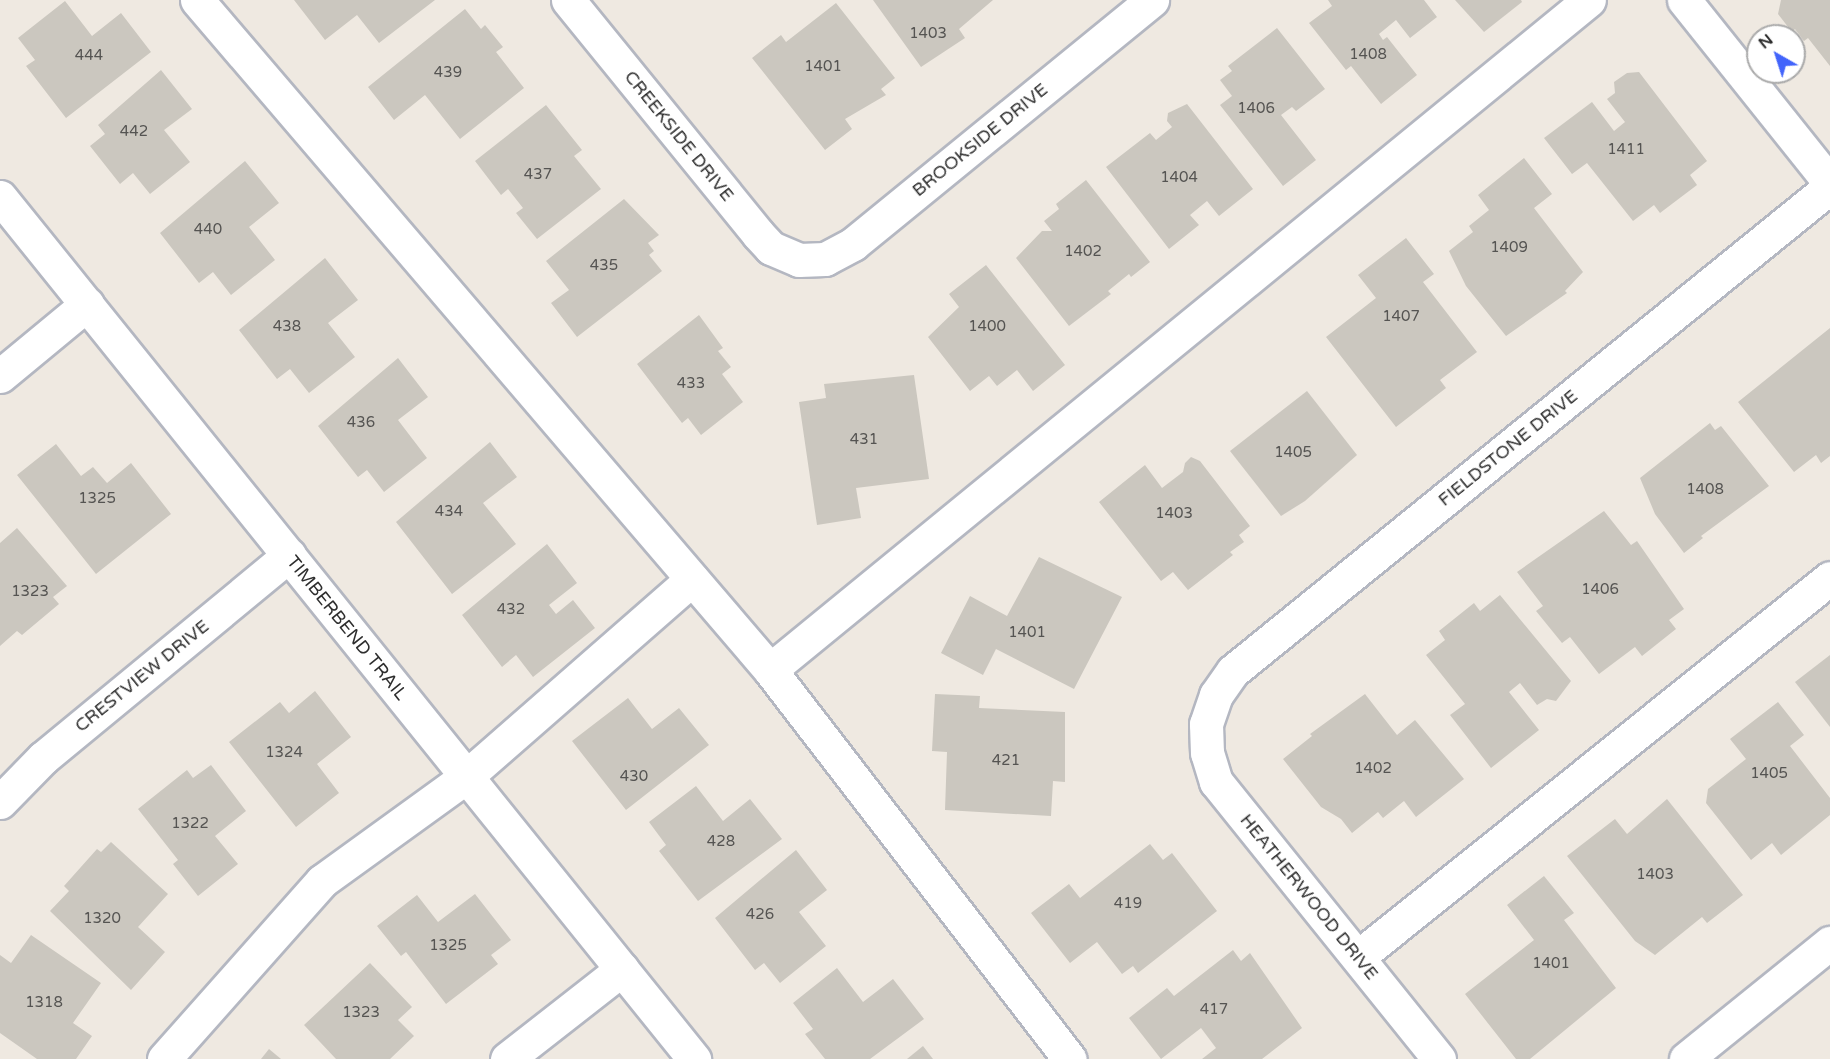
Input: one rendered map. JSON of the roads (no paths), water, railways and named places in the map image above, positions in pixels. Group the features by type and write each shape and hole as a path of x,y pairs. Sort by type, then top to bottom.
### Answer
{"street":[{"path":"197,0 770,670 1070,1059"},
{"name":"CREEKSIDE DRIVE","path":"568,0 758,234 771,248 799,260"},
{"name":"BROOKSIDE DRIVE","path":"799,260 825,259 853,244 1152,0"},
{"path":"770,670 1589,0"},
{"path":"1684,0 1830,185"},
{"name":"FIELDSTONE DRIVE","path":"1206,724 1216,695 1233,671 1830,185"},
{"name":"TIMBERBEND TRAIL","path":"0,197 694,1059"},
{"path":"0,376 87,304"},
{"name":"CRESTVIEW DRIVE","path":"0,802 43,758 289,555"},
{"path":"1358,957 1830,578"},
{"path":"164,1059 322,881 467,776 692,579"},
{"name":"HEATHERWOOD DRIVE","path":"1206,724 1207,753 1216,782 1439,1059"},
{"path":"1686,1059 1830,943"},
{"path":"507,1059 622,969"}]}
